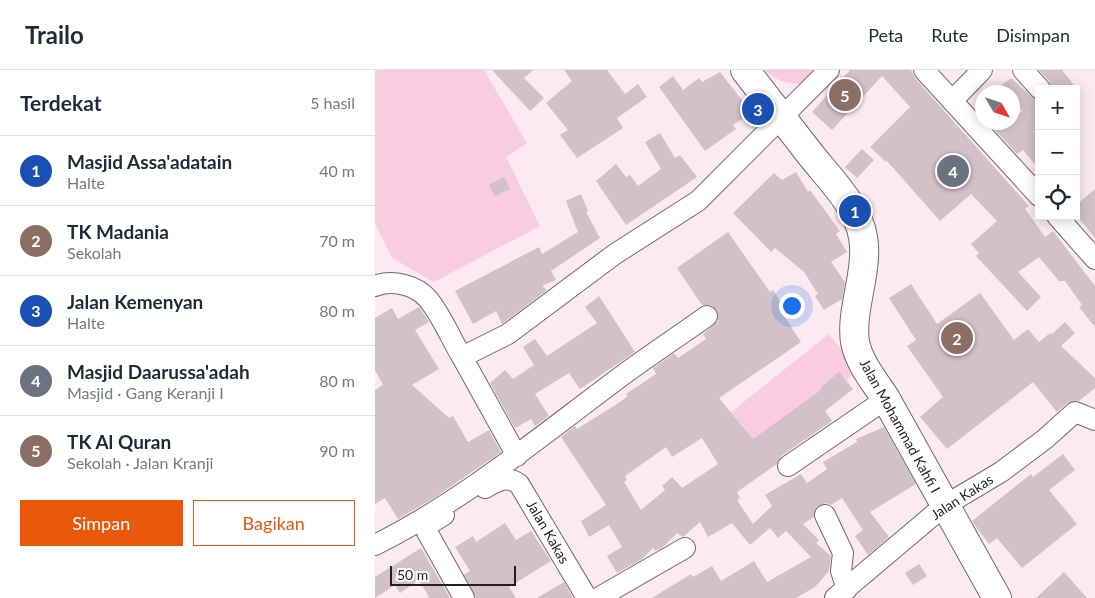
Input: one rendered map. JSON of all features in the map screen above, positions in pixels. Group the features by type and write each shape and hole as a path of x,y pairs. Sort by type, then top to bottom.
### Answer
{"main road":[{"name":"Jalan Mohammad Kahfi I","path":"745,70 839,190 855,215 863,235 865,256 855,343 869,373 886,399 997,598"}],"street":[{"path":"462,357 508,334 615,254 698,201 829,70"},
{"path":"924,70 1035,192"},
{"path":"952,101 982,70"},
{"path":"1023,70 1036,85"},
{"path":"1061,220 1095,259"},
{"path":"375,286 385,282 407,285 428,298 517,456"},
{"path":"375,546 421,521 517,456 623,374 707,316"},
{"path":"788,466 886,399"},
{"name":"Jalan Kakas","path":"841,593 944,506 1001,472 1045,439 1075,412 1095,420"},
{"name":"Jalan Kakas","path":"464,598 427,532 427,527 500,480 508,479 519,484 587,598"},
{"path":"825,515 843,554 841,593"},
{"path":"598,598 685,548"}],"shaded area":[{"path":"375,70 484,70 527,143 506,157 540,226 434,282 392,258 375,223"},
{"path":"765,70 818,70 806,81 796,84 779,80"},
{"path":"829,334 858,371 761,449 731,412"}],"building":[{"path":"492,70 533,70 524,78 544,98 530,111"},
{"path":"564,70 607,70 625,94 638,84 647,97 617,118 623,128 577,158 560,135 568,130 546,103 572,81"},
{"path":"850,70 911,70 915,78 1029,206 1025,209 1045,237 1053,231 1095,286 1095,327 1079,307 1082,305 1065,281 1059,281 1039,257 1018,272 1041,297 1027,311 976,256 979,253 971,244 997,221 971,194 940,221 887,161 870,147 910,107 882,76 832,130 812,112"},
{"path":"1039,70 1062,70 1074,85 1050,85"},
{"path":"720,72 752,113 733,125 736,129 705,151 659,87 673,76 683,90 699,78 702,82"},
{"path":"1011,78 1019,85 1001,85"},
{"path":"1020,86 1035,98 1035,164 1023,150 1017,154 995,130 1020,130 1020,113 1022,111 1020,109"},
{"path":"660,133 675,158 680,155 697,177 626,225 596,181 616,164 626,177 630,175 638,186 661,169 645,142"},
{"path":"862,149 874,160 857,178 845,167"},
{"path":"796,172 808,192 810,190 840,231 836,234 847,252 831,262 845,282 842,299 824,310 815,296 818,294 804,272 775,248 771,252 733,213 774,173 782,180"},
{"path":"504,177 510,189 495,196 489,185"},
{"path":"1095,189 1095,238 1080,220 1080,202"},
{"path":"581,194 588,211 586,212 600,238 551,271 556,280 542,286 547,290 502,324 496,311 473,324 455,291 539,247 542,254 578,232 566,201"},
{"path":"728,232 770,292 773,290 783,305 779,308 801,342 719,398 753,439 821,390 820,388 839,372 853,389 825,411 832,421 781,456 777,464 737,492 740,498 737,500 753,524 772,506 765,495 801,474 807,483 827,469 823,462 857,442 856,439 884,427 916,484 870,512 889,537 868,555 855,536 863,530 842,498 831,505 825,503 816,508 814,517 803,524 819,540 816,543 831,556 829,571 815,587 796,598 652,598 691,574 693,577 712,566 721,581 754,561 767,582 811,557 786,531 778,538 770,528 750,545 732,523 708,537 700,522 683,537 677,533 663,547 656,551 653,548 642,559 617,573 607,556 622,547 609,525 589,537 581,521 606,505 561,437 575,426 577,429 628,396 626,394 656,374 653,368 674,353 678,358 706,339 703,334 718,321 717,310 711,305 702,305 677,268","holes":["702,438 718,464 682,488 672,477 662,486 665,490 641,510 624,482 627,480 625,476 666,447 672,457"]},
{"path":"911,284 937,324 980,293 1014,340 1028,329 1039,342 1050,333 1052,334 1065,322 1075,333 1061,346 1095,378 1095,388 1079,401 1067,403 1057,412 1033,382 947,449 920,417 943,397 907,346 916,340 889,298"},
{"path":"599,296 635,352 580,389 569,373 535,394 549,416 535,426 531,419 515,428 490,383 505,370 513,379 534,365 523,347 535,339 547,356 597,323 585,307"},
{"path":"419,307 429,322 415,330 439,369 412,385 449,418 453,416 468,442 489,430 501,452 434,498 398,519 385,498 375,504 375,390 383,385 375,370 375,318 392,308 398,319"},
{"path":"1063,454 1075,470 1049,490 1077,524 1022,568 997,538 989,544 972,521 1031,474 1033,477"},
{"path":"505,523 516,540 531,531 551,561 509,587 516,598 476,598 464,575 470,571 455,547 473,536 476,542"},
{"path":"421,548 450,598 427,598 429,597 419,580 400,593 395,585 375,598 375,577"},
{"path":"919,564 927,576 913,585 905,573"},
{"path":"1064,572 1087,598 1036,598"},
{"path":"564,582 573,598 537,598"}],"place":[{"name":"TK Al Quran","path":"845,95"},
{"name":"Jalan Kemenyan","path":"758,109"},
{"name":"Masjid Daarussa'adah","path":"953,171"},
{"name":"Masjid Assa'adatain","path":"855,211"},
{"name":"TK Madania","path":"957,338"}]}
